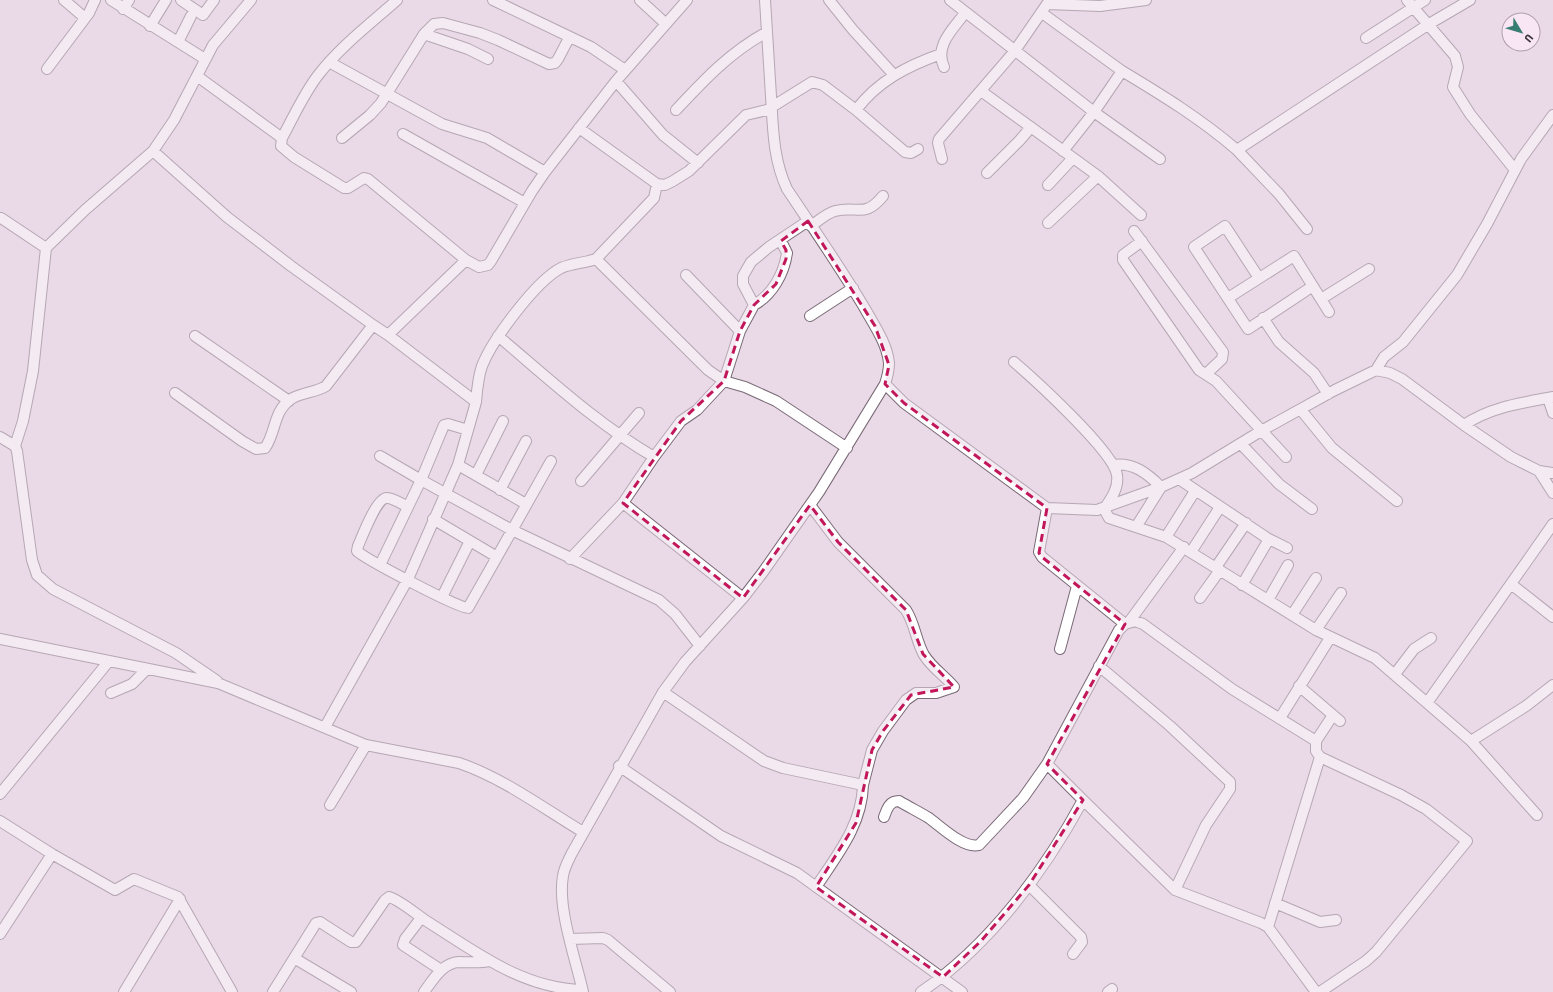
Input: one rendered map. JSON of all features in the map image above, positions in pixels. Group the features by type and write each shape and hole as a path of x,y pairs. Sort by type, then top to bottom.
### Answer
{"street":[{"path":"64,0 85,18"},
{"path":"47,69 85,18 95,0"},
{"path":"110,0 205,59"},
{"path":"123,9 129,0"},
{"path":"150,26 166,0"},
{"path":"181,0 203,15 214,0"},
{"path":"251,0 221,33 205,59 198,76 174,120 153,151 85,210 46,248 33,371 23,421 15,446 20,461 34,570 37,575 53,589 176,653 218,682 366,745 470,766 515,790 583,832"},
{"path":"397,0 347,43 329,62 313,83 280,144 284,149 340,186 348,188 362,179 368,179 466,260 479,267 488,265 545,172 579,128 625,70 687,0"},
{"path":"493,0 569,38 591,47 625,70"},
{"path":"640,0 666,24"},
{"path":"273,992 318,922 350,942 356,942 385,900 389,898 490,961 524,979 540,984 583,991 564,910 562,877 566,866 583,832 663,692 676,673 743,598 810,505 847,448 885,384 889,365 884,344 853,288 787,189 777,163 773,135 765,0"},
{"path":"829,0 853,30 894,75"},
{"path":"950,0 1014,52 1160,159"},
{"path":"942,159 938,144 939,139 1014,52 1047,4 1100,6 1146,0"},
{"path":"1366,38 1411,3 1425,0"},
{"path":"1237,150 1429,24 1470,0"},
{"path":"1411,3 1455,56 1458,67 1453,84 1461,101 1515,170"},
{"path":"944,67 940,60 943,43 965,13"},
{"path":"1042,13 1122,71 1181,107 1213,129 1237,150 1278,194 1307,229"},
{"path":"178,42 191,16"},
{"path":"342,138 370,115 388,94 424,34 434,24 443,23 498,40 549,64 555,63 558,60 569,38"},
{"path":"676,110 721,64 752,40 767,32"},
{"path":"424,34 468,49 488,59"},
{"path":"856,110 876,88 894,75 941,54"},
{"path":"329,62 442,124 487,138 545,172"},
{"path":"1064,151 1094,112 1122,71"},
{"path":"198,76 282,138"},
{"path":"616,82 663,135 698,163"},
{"path":"579,128 657,184 665,185 698,163 746,115 762,112 815,82 823,85 856,110 905,152 911,153 918,149"},
{"path":"981,91 1098,176 1141,215"},
{"path":"885,384 904,402 1047,508 1104,509 1161,488 1328,394 1376,370 1384,357 1403,342 1457,275 1487,224 1528,148 1553,115"},
{"path":"987,173 1031,127"},
{"path":"403,134 525,203"},
{"path":"153,151 227,217 291,266 388,335 476,402"},
{"path":"1048,186 1073,158"},
{"path":"1048,223 1098,176"},
{"path":"325,727 408,579 433,519 458,465 476,402 482,366 498,336 550,275 572,264 596,259 654,198 657,184"},
{"path":"754,305 744,288 743,276 747,268 755,259 810,223 833,211 864,210 870,208 884,196"},
{"path":"1,218 46,248"},
{"path":"1259,278 1224,226 1194,247 1248,328 1313,286"},
{"path":"1134,231 1222,352 1222,360 1206,374"},
{"path":"570,559 623,504 654,457 681,421 697,410 724,381 740,331 754,305 765,298 780,276 787,253 781,241"},
{"path":"1142,241 1126,252 1122,258 1199,370 1216,381 1286,458"},
{"path":"1228,298 1294,256 1329,312"},
{"path":"596,259 662,322 698,361 724,381 745,387 776,401 847,448"},
{"path":"388,335 466,260"},
{"path":"1321,299 1369,269"},
{"path":"686,275 740,331"},
{"path":"810,316 853,288"},
{"path":"1263,318 1279,342 1314,373 1328,394"},
{"path":"175,393 242,441 260,450 265,448 270,441 276,419 282,408 289,401 301,394 316,391 326,386 372,325"},
{"path":"195,336 289,401"},
{"path":"498,336 620,435 654,457"},
{"path":"1014,362 1059,403 1087,432 1113,465 1117,474 1118,482 1114,493 1104,509"},
{"path":"1376,370 1390,373 1402,379 1464,425 1511,457 1539,471 1553,473"},
{"path":"1464,425 1485,413 1522,402 1550,398 1553,413"},
{"path":"1301,410 1332,448 1396,501"},
{"path":"581,481 639,413"},
{"path":"476,475 504,421"},
{"path":"380,565 421,480 444,425 448,424 468,430"},
{"path":"0,437 15,446"},
{"path":"500,490 526,441"},
{"path":"1241,444 1279,484 1312,509"},
{"path":"380,456 512,530 570,559 659,600 675,614 700,646"},
{"path":"408,507 388,498 383,499 376,507 357,551 380,565 464,609 468,608 551,461"},
{"path":"1113,465 1129,464 1140,469 1161,488"},
{"path":"458,465 526,504"},
{"path":"1539,471 1553,493"},
{"path":"1179,479 1269,539 1287,548"},
{"path":"1136,527 1161,488"},
{"path":"1166,537 1195,491"},
{"path":"623,504 743,598"},
{"path":"810,505 838,542 906,610 912,620 923,654 936,670 954,687 936,692 916,693 906,700 883,731 872,750 863,786 863,800 853,830 816,886"},
{"path":"884,817 888,806 894,801 899,801 928,818 956,838 972,846 979,845 1023,798 1047,764 1119,630 1127,623 1188,549 1220,507"},
{"path":"1047,508 1040,554 1077,586 1127,623 1139,622 1143,624 1232,689 1316,741"},
{"path":"1104,509 1109,518 1166,537 1188,549 1242,585 1316,630 1330,638 1366,653 1395,674 1471,741 1537,815"},
{"path":"433,519 497,557"},
{"path":"1200,598 1246,523"},
{"path":"1427,703 1553,524"},
{"path":"1242,585 1269,539"},
{"path":"442,597 470,541"},
{"path":"1268,600 1288,565"},
{"path":"1292,615 1316,578"},
{"path":"1511,584 1553,618"},
{"path":"1060,649 1077,586"},
{"path":"1316,630 1341,593"},
{"path":"1280,718 1330,638"},
{"path":"1395,674 1414,649 1430,638"},
{"path":"0,639 218,682"},
{"path":"0,794 109,661"},
{"path":"1099,666 1170,726 1230,782 1230,789 1206,825 1175,890"},
{"path":"111,693 132,684 147,669"},
{"path":"1471,741 1526,706 1553,685"},
{"path":"1299,686 1337,718 1316,741 1316,751 1320,758 1420,806 1467,841 1376,952 1366,961 1320,992"},
{"path":"663,692 764,761 783,768 863,786"},
{"path":"330,805 366,745"},
{"path":"1268,928 1320,758"},
{"path":"1047,764 1175,890 1261,923 1268,928 1316,992"},
{"path":"620,766 721,836 788,868 816,886 962,992"},
{"path":"921,992 943,977 981,941 1029,885 1067,830 1083,800"},
{"path":"0,821 52,854 115,890 134,879 170,892 180,899 232,992"},
{"path":"0,934 52,854"},
{"path":"1029,885 1081,937 1082,942 1073,954"},
{"path":"124,992 180,899"},
{"path":"1275,903 1320,922 1336,920"},
{"path":"421,918 403,945 441,970"},
{"path":"570,939 603,938 608,940 670,992"},
{"path":"294,958 351,992"},
{"path":"424,992 441,970 447,965 458,962 474,963 490,961"}],"highlighted area":[{"path":"808,221 875,326 889,365 885,384 904,403 1047,508 1039,553 1125,624 1047,764 1083,800 1029,885 981,941 943,977 816,887 856,823 872,750 883,731 911,695 954,687 923,654 906,610 838,542 810,505 743,598 623,503 681,421 724,381 740,331 754,305 776,284 786,259 786,250 781,241"}]}
